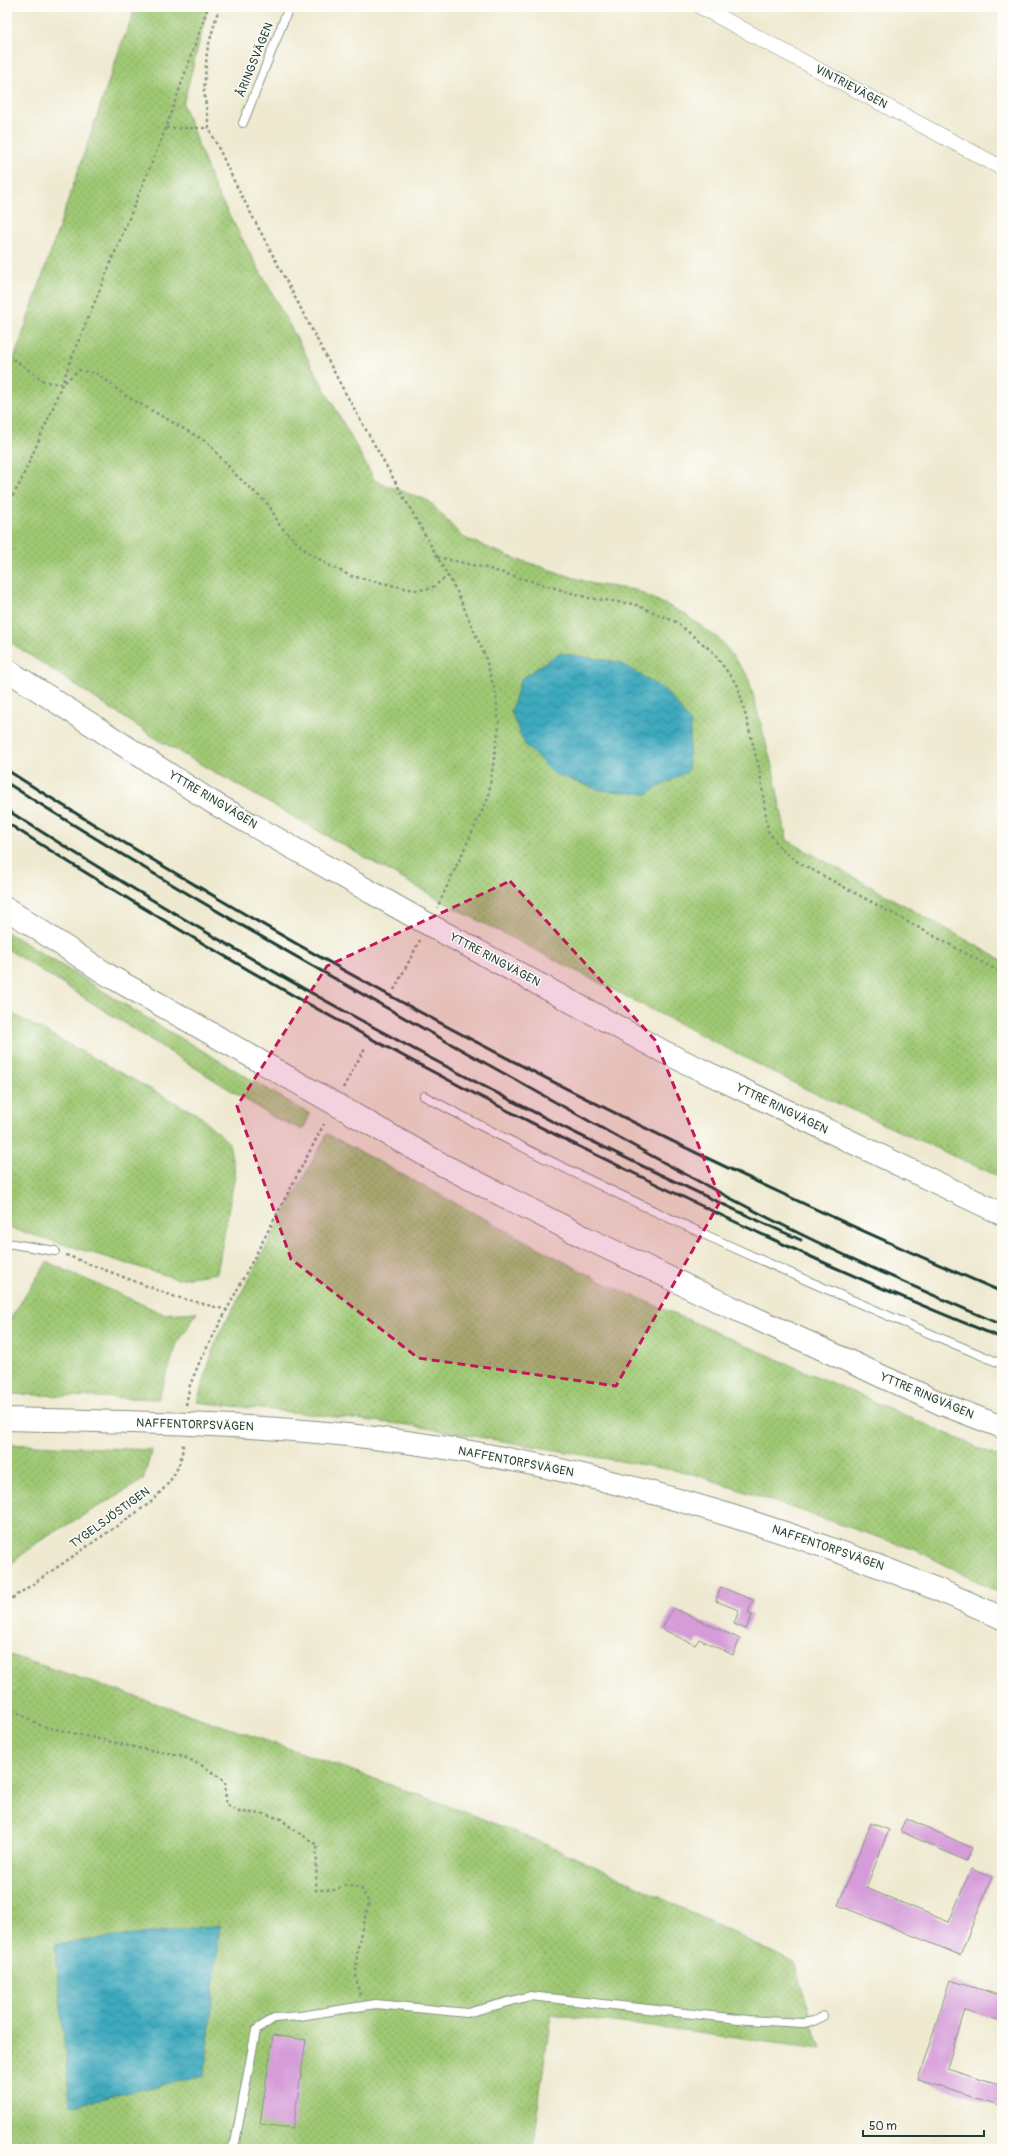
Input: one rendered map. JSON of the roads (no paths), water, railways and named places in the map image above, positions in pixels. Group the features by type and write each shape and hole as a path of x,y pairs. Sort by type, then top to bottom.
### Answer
{"main road":[{"name":"YTTRE RINGVÄGEN","path":"7,670 212,802 412,916 664,1052 1002,1214"},
{"name":"YTTRE RINGVÄGEN","path":"7,909 108,975 441,1164 584,1237 720,1302 942,1404 1002,1427"},
{"name":"NAFFENTORPSVÄGEN","path":"7,1419 183,1423 287,1429 448,1448 560,1470 641,1489 806,1540 956,1596 1002,1618"}],"street":[{"name":"VINTRIEVÄGEN","path":"700,7 1002,168"}],"lane":[{"name":"ÅRINGSVÄGEN","path":"243,122 289,7"},
{"path":"424,1096 539,1154 715,1239 870,1308 1002,1364"},
{"path":"7,1243 55,1251"},
{"path":"231,2149 235,2143 256,2030 274,2018 376,2004 467,2013 530,1996 748,2020 803,2023 814,2021 823,2016"}],"water":[{"path":"559,653 619,662 666,691 691,723 688,771 647,794 600,790 554,774 525,745 511,712 521,679"},
{"path":"220,1925 205,2075 70,2106 55,1944"}],"railway":[{"path":"7,770 86,820 314,954 507,1058 604,1108 802,1203 1002,1292"},
{"path":"7,783 121,854 236,922 597,1126 727,1197 838,1252 1002,1325"},
{"path":"7,810 200,928 297,985 396,1040 597,1144 698,1193 801,1240"},
{"path":"7,823 85,872 244,967 324,1013 487,1100 569,1142 782,1244 913,1302 1002,1338"}]}
